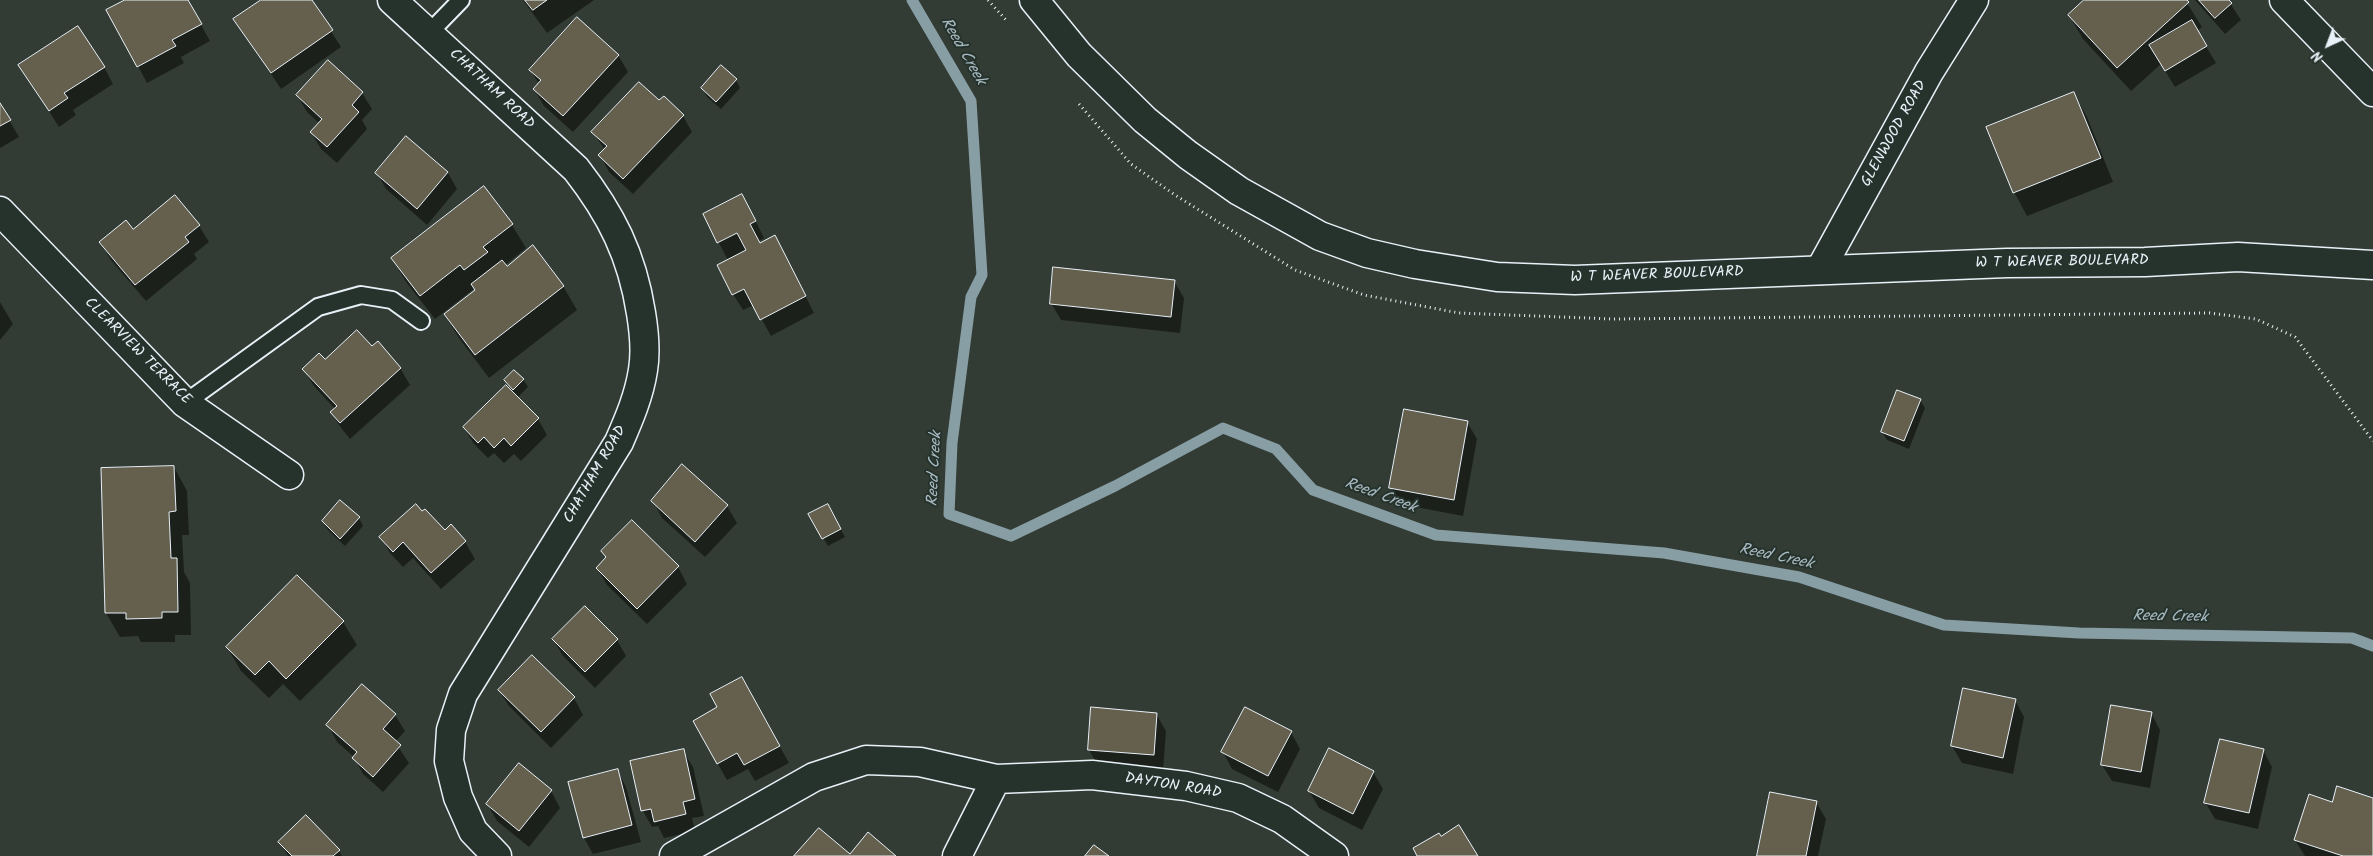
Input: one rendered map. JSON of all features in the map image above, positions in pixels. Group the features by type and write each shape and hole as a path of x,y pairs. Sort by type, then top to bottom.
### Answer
{"street":[{"name":"CHATHAM ROAD","path":"392,0 576,168 598,198 619,234 636,280 644,333 641,378 635,405 618,442 463,694 451,730 448,761 458,796 473,831 496,856"},
{"name":"W T WEAVER BOULEVARD","path":"1034,0 1079,55 1145,120 1188,155 1239,191 1320,236 1368,253 1415,264 1498,277 1575,280 2007,263 2145,262 2238,257 2373,265"},
{"name":"GLENWOOD ROAD","path":"1820,270 1929,72 1974,0"},
{"path":"2284,0 2373,92"},
{"name":"CLEARVIEW TERRACE","path":"0,211 185,403 289,475"},
{"path":"674,856 814,777 866,760 920,762 996,779 957,856"},
{"name":"DAYTON ROAD","path":"996,779 1092,776 1204,790 1238,798 1282,819 1334,856"}],"lane":[{"path":"429,33 461,0"},
{"path":"185,403 318,307 360,295 392,300 421,320"}],"building":[{"path":"125,0 188,0 202,24 172,40 176,46 137,67 106,10"},
{"path":"261,0 312,0 333,30 271,73 233,19"},
{"path":"525,0 547,0 533,10"},
{"path":"2084,0 2187,0 2189,2 2117,68 2068,15"},
{"path":"2199,0 2229,0 2232,3 2215,18"},
{"path":"577,17 619,55 563,116 533,89 541,80 529,70"},
{"path":"2192,20 2207,46 2165,71 2149,45"},
{"path":"78,26 105,67 64,93 68,98 49,111 18,65"},
{"path":"328,60 363,92 352,105 359,112 327,147 310,132 322,119 296,95"},
{"path":"721,65 737,79 716,102 701,88"},
{"path":"639,82 659,100 664,96 684,115 623,179 598,155 607,146 591,132"},
{"path":"2074,92 2101,158 2013,193 1986,127"},
{"path":"0,103 11,120 0,126"},
{"path":"406,136 448,172 417,209 375,173"},
{"path":"484,186 513,224 483,247 488,252 464,270 460,265 420,296 391,258"},
{"path":"742,194 756,221 750,224 760,243 775,235 806,296 760,320 744,289 732,295 717,265 746,250 737,233 717,243 703,214"},
{"path":"175,195 200,225 185,237 189,242 135,285 99,242 126,220 133,229"},
{"path":"533,245 564,286 475,355 444,314 475,290 471,284 502,260 507,266"},
{"path":"1053,267 1175,280 1171,317 1050,304"},
{"path":"357,330 372,346 378,341 401,368 340,423 330,412 337,406 302,369 319,353 325,359"},
{"path":"514,370 524,379 513,390 504,380"},
{"path":"506,385 539,418 511,446 504,438 494,448 484,437 478,443 463,427"},
{"path":"1897,390 1921,399 1904,441 1881,432"},
{"path":"1404,409 1468,421 1454,500 1389,488"},
{"path":"682,464 728,505 695,542 651,501"},
{"path":"174,466 176,511 169,512 171,558 177,558 178,612 162,612 162,618 126,619 126,613 105,613 101,468"},
{"path":"340,500 360,517 340,539 322,521"},
{"path":"416,504 422,511 425,509 445,530 451,524 466,541 431,573 403,542 393,552 379,537"},
{"path":"828,504 841,529 822,539 808,514"},
{"path":"632,520 679,566 637,609 596,568 606,557 601,551"},
{"path":"297,575 344,621 286,679 269,661 255,675 226,647"},
{"path":"585,606 618,639 585,672 552,639"},
{"path":"532,655 575,697 541,732 498,690"},
{"path":"742,677 780,746 744,765 737,753 717,764 693,721 717,707 710,694"},
{"path":"362,684 396,714 383,729 401,745 373,777 352,758 357,752 326,725"},
{"path":"1963,688 2016,699 2003,758 1951,746"},
{"path":"2111,705 2152,712 2141,772 2101,765"},
{"path":"1091,707 1157,713 1154,755 1088,750"},
{"path":"1245,707 1292,731 1268,776 1221,752"},
{"path":"2220,739 2264,749 2249,813 2204,803"},
{"path":"1329,748 1374,771 1353,814 1308,791"},
{"path":"684,749 695,799 683,802 686,814 654,822 651,809 641,811 630,761"},
{"path":"519,763 552,790 519,831 486,804"},
{"path":"618,769 632,825 583,838 568,782"},
{"path":"2337,786 2373,798 2373,856 2343,856 2294,840 2309,794 2332,802"},
{"path":"1770,792 1817,801 1806,856 1757,856"},
{"path":"306,815 340,850 333,856 292,856 278,842"},
{"path":"1459,825 1478,856 1417,856 1413,848 1439,833 1441,836"},
{"path":"819,828 850,854 868,832 896,856 794,856"},
{"path":"1094,845 1109,856 1085,856"}],"waterway":[{"name":"Reed Creek","path":"912,0 971,101 982,275 971,297 952,443 949,514 1011,536 1115,486 1223,428 1276,449 1313,490 1436,535 1664,553 1799,577 1944,625 2079,633 2352,638 2373,646"}]}
